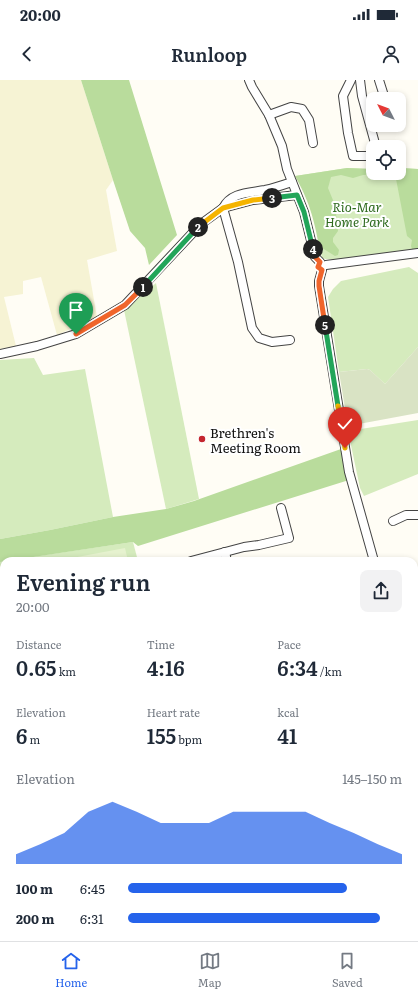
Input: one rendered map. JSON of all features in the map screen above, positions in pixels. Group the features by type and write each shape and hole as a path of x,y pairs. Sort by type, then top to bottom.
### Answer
{"street":[{"path":"249,80 269,115 282,146 287,169 304,212 315,257 323,266"},
{"path":"352,80 343,96 352,156 366,156"},
{"path":"360,80 362,96 374,140"},
{"path":"379,80 383,92"},
{"path":"269,115 291,107 302,109 309,120 313,143"},
{"path":"290,340 272,342 260,338 252,328 238,262 223,208 226,202 235,196 292,182"},
{"path":"0,354 37,346 76,334 125,305 201,224 223,208 253,200 297,195"},
{"path":"323,266 418,253"},
{"path":"323,266 319,286 349,472 373,557"},
{"path":"206,557 244,547 289,538 281,508"},
{"path":"393,521 406,515 418,515"},
{"path":"225,552 226,557"}],"shaded area":[{"path":"0,80 81,80 113,180 106,190 117,251 87,260 97,317 57,335 41,277 23,281 23,294 4,297 16,346 0,349"}],"green space":[{"path":"81,80 129,80 177,235 149,265 145,248 130,231"},
{"name":"Rio-Mar Home Park","path":"347,168 366,169 366,180 406,180 406,168 418,169 418,249 353,258 322,258 314,216 304,191 295,176"},
{"path":"347,168 366,169 366,175 353,178 341,175 331,177 328,188 335,205 338,231 333,238 333,242 339,250 338,255 335,256 319,246 310,210 295,176"},
{"path":"406,168 418,169 418,249 412,249 412,240 407,236 396,180 406,180"},
{"path":"409,267 418,273 418,347 385,384 367,369 339,372 328,297 333,289 341,281"},
{"path":"156,283 199,499 166,509 124,310"},
{"path":"418,347 418,413 348,426 339,372 367,369 385,384"},
{"path":"34,358 43,375 85,369 113,517 0,539 0,360"},
{"path":"418,420 418,474 364,496 360,488 348,431"},
{"path":"341,449 349,480 138,546 133,542 33,557 0,557 0,539 113,517 166,509 194,501"},
{"path":"133,542 137,557 31,557"},
{"path":"125,548 127,557 77,557"}],"place":[{"name":"Brethren's Meeting Room","path":"202,439"}],"route":[{"path":"76,334 125,305 201,224 223,208 253,200 297,195 304,212 315,257 320,262 318,267 322,270 319,286 345,448"}]}
